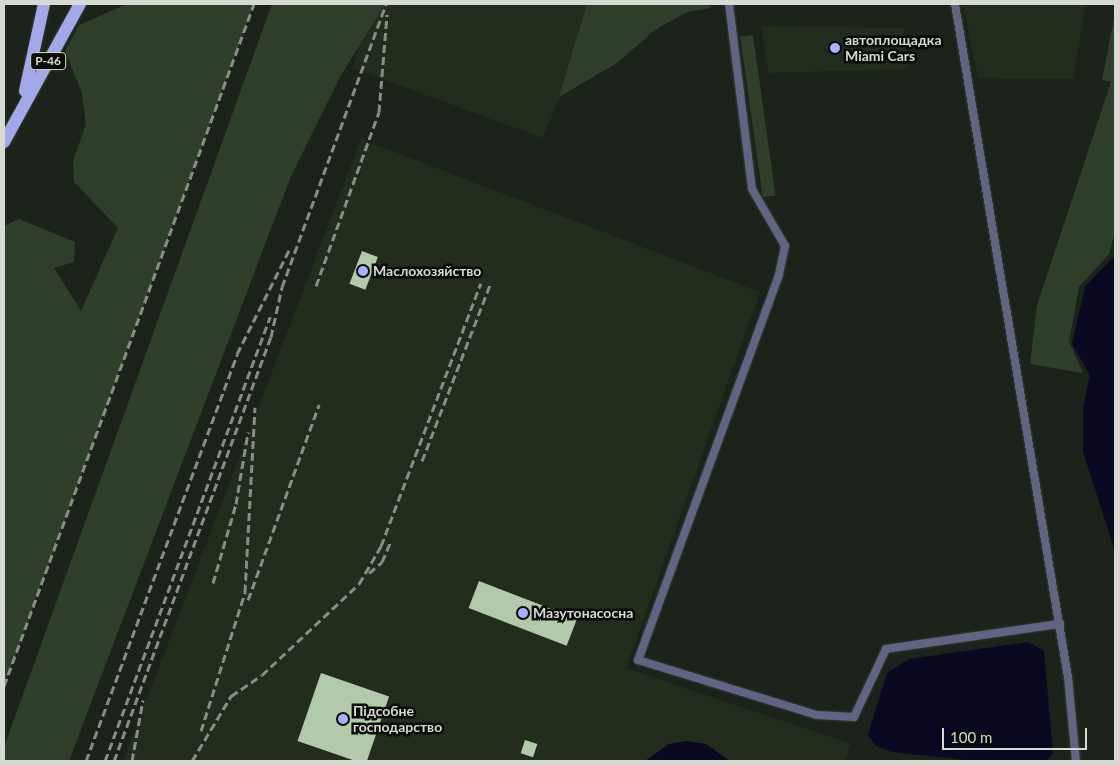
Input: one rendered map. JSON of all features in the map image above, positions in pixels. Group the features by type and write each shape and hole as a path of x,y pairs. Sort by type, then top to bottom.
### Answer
{"main road":[{"name":"Р-46","path":"16,118 37,48 44,4"},
{"name":"Р-46","path":"4,142 80,4"}],"street":[{"path":"729,4 752,189 786,246 779,275 638,660 818,716 854,717 886,649 1060,624"},
{"path":"955,4 1060,624 1076,761"}],"shaded area":[{"path":"127,4 254,4 4,686 4,226 19,219 75,242 74,262 54,268 81,311 118,228 74,182 73,161 86,124 82,93 65,51 79,25"},
{"path":"272,4 385,4 340,77 291,176 69,761 4,761 4,747"},
{"path":"373,4 597,4 543,138 352,68"},
{"path":"587,4 709,4 711,8 687,12 655,30 617,63 559,97"},
{"path":"963,4 1086,4 1073,79 978,78"},
{"path":"1115,13 1115,231 1109,254 1079,287 1069,342 1083,373 1030,364 1037,305 1111,82 1102,80"},
{"name":"автоплощадка Miami Cars","path":"762,26 904,28 908,69 768,73"},
{"path":"753,35 776,195 763,197 740,37"},
{"path":"361,139 760,292 626,668 851,744 845,761 123,761"}],"water":[{"path":"1115,255 1115,551 1083,452 1083,409 1090,375 1072,344 1085,287"},
{"path":"1028,642 1044,651 1053,753 1046,761 975,761 892,752 876,746 868,735 887,673 909,659"},
{"path":"687,741 706,744 730,761 645,761 669,744"}],"building":[{"name":"Маслохозяйство","path":"362,251 378,257 365,290 349,284"},
{"name":"Мазутонасосна","path":"479,581 577,619 567,646 469,608"},
{"name":"Підсобне господарство","path":"321,673 389,696 367,761 355,761 298,741"},
{"path":"525,740 537,744 533,757 521,753"}],"railway":[{"path":"4,686 254,4"},
{"path":"114,761 271,337 282,287 386,4"},
{"path":"316,286 379,112 387,14"},
{"path":"86,761 237,354 290,248"},
{"path":"192,761 231,696 262,675 359,584 381,546 481,283"},
{"path":"422,461 490,285"},
{"path":"105,761 270,317"},
{"path":"248,600 319,405"},
{"path":"201,731 245,592 255,407"},
{"path":"213,583 236,504 248,432"},
{"path":"369,573 382,562 390,543"},
{"path":"132,761 143,700"}],"place":[{"name":"автоплощадка Miami Cars","path":"835,48"},
{"name":"Маслохозяйство","path":"363,271"},
{"name":"Мазутонасосна","path":"523,613"},
{"name":"Підсобне господарство","path":"343,719"}]}
